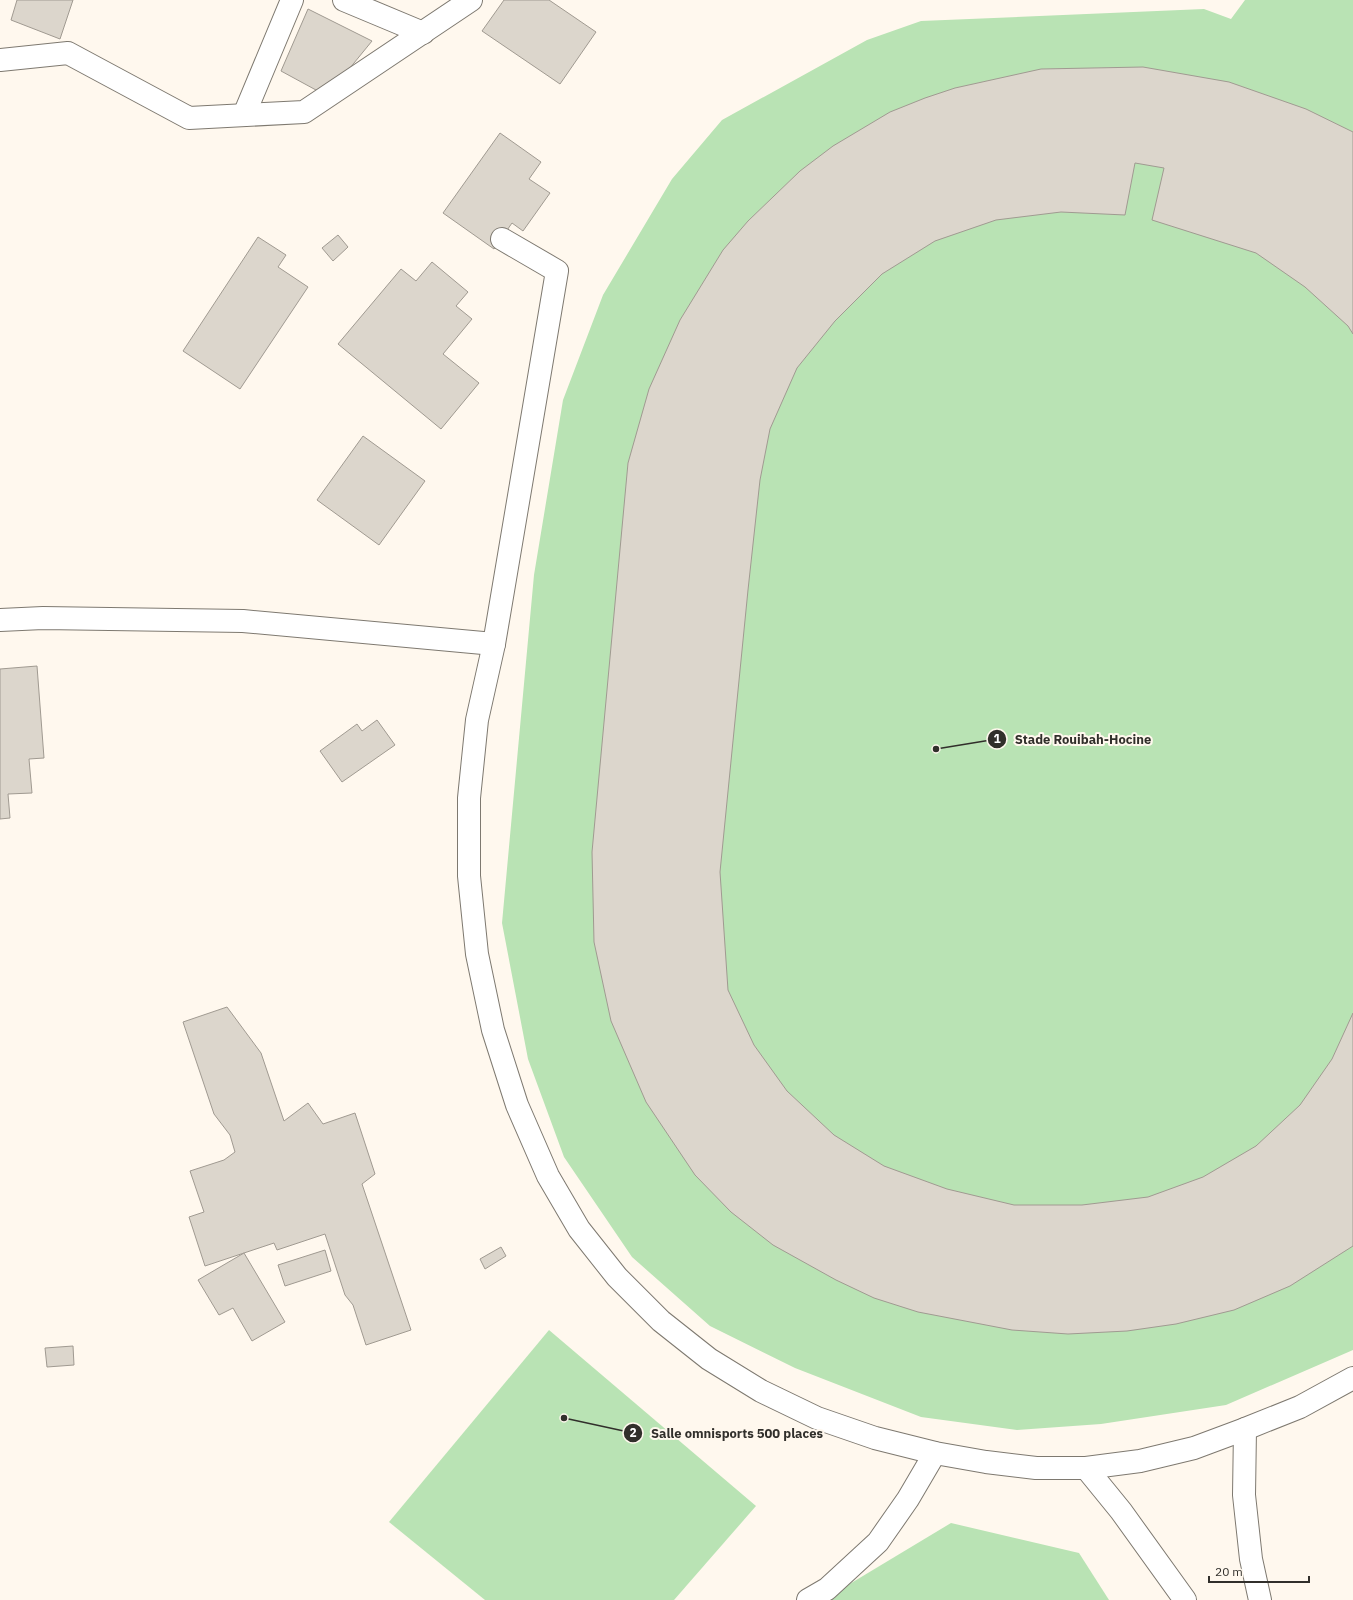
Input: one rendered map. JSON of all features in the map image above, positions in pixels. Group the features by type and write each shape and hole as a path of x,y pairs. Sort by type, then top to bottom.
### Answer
{"street":[{"path":"244,115 292,0"},
{"path":"344,0 423,33"},
{"path":"0,60 68,53 189,118 304,112 471,0"},
{"path":"502,239 558,271 494,644 477,720 469,798 469,876 477,954 493,1030 517,1105 548,1176 579,1229 617,1277 661,1321 709,1359 761,1392 817,1418 875,1438 935,1453 986,1462 1036,1468 1086,1468 1140,1461 1194,1448 1245,1429 1300,1407 1353,1378"},
{"path":"0,620 43,618 243,621 494,644"},
{"path":"1245,1429 1244,1495 1251,1559 1260,1600"},
{"path":"808,1600 827,1589 878,1542 908,1500 935,1453"},
{"path":"1086,1468 1130,1524 1185,1600"}],"green space":[{"path":"1245,0 1353,0 1353,1350 1226,1405 1101,1424 1017,1430 921,1417 795,1368 710,1326 632,1257 564,1157 528,1059 502,923 534,575 563,400 603,295 672,179 722,120 867,40 921,21 1204,9 1231,19"},
{"path":"549,1330 756,1506 674,1600 485,1600 389,1522"},
{"path":"951,1523 1079,1553 1109,1600 823,1600"}],"building":[{"path":"17,0 73,0 60,39 11,20"},
{"path":"504,0 549,0 596,32 560,84 482,31"},
{"path":"308,9 372,41 327,96 281,71"},
{"path":"1143,67 1229,82 1306,109 1353,132 1353,334 1348,326 1305,287 1256,253 1152,220 1164,168 1135,163 1125,215 1061,212 996,220 935,241 882,274 835,321 797,368 770,429 760,480 748,590 720,872 728,990 754,1045 787,1091 834,1135 884,1166 947,1189 1014,1205 1082,1205 1148,1197 1203,1177 1256,1146 1300,1105 1332,1059 1353,1013 1353,1246 1290,1286 1234,1310 1176,1324 1127,1331 1068,1334 1012,1330 918,1312 874,1298 836,1280 773,1245 731,1212 695,1175 646,1102 611,1021 594,942 592,852 628,463 649,389 680,320 723,250 748,221 800,171 833,146 890,112 955,88 1041,69"},
{"path":"500,133 541,162 529,179 550,193 523,231 512,223 494,249 443,213"},
{"path":"338,235 348,247 333,261 322,248"},
{"path":"258,237 286,255 278,267 308,287 240,389 183,351"},
{"path":"432,262 468,292 456,306 472,319 443,354 479,383 441,429 338,344 401,269 416,281"},
{"path":"363,436 425,481 379,545 317,500"},
{"path":"37,666 44,758 29,759 32,793 8,794 10,818 0,819 0,669"},
{"path":"377,720 395,745 342,782 320,751 357,724 362,731"},
{"path":"227,1007 261,1053 284,1121 308,1103 323,1124 355,1113 375,1174 362,1184 411,1330 366,1345 353,1305 345,1295 325,1234 277,1250 274,1243 205,1266 189,1217 204,1212 190,1171 224,1160 235,1152 230,1135 214,1114 183,1022"},
{"path":"501,1247 506,1256 485,1269 480,1259"},
{"path":"325,1250 331,1271 285,1286 278,1265"},
{"path":"244,1253 285,1322 252,1341 233,1308 219,1315 198,1280"},
{"path":"73,1346 74,1365 47,1367 45,1348"}],"place":[{"name":"Stade Rouibah-Hocine","path":"936,749"},
{"name":"Salle omnisports 500 places","path":"564,1418"}]}
